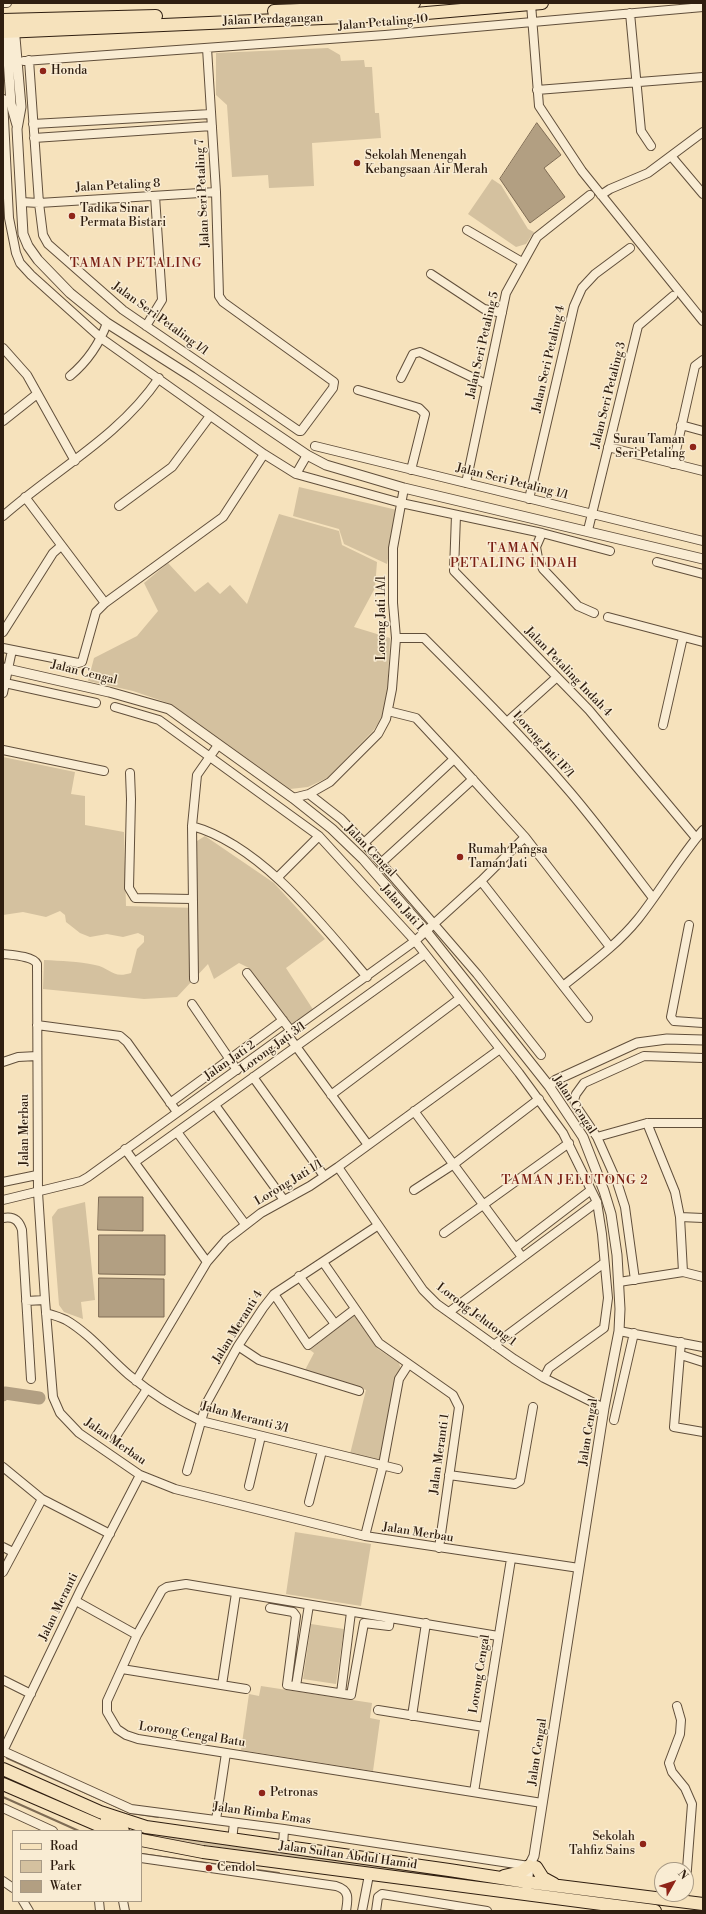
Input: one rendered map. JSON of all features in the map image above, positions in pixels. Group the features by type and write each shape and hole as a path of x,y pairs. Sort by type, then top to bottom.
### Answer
{"main road":[{"name":"Jalan Perdagangan","path":"8,26 144,17 378,7 414,3"},
{"name":"Jalan Perdagangan","path":"8,26 415,14 537,4"},
{"name":"Jalan Sultan Abdul Hamid","path":"3,1769 100,1812 146,1827 531,1883 654,1895"},
{"path":"3,1784 99,1828"},
{"path":"100,1812 104,1818 116,1824 122,1830"},
{"path":"133,1830 146,1827"},
{"name":"Jalan Sultan Abdul Hamid","path":"145,1844 369,1875 655,1911"},
{"path":"499,1878 521,1872 533,1863 543,1878 558,1886"}],"street":[{"path":"537,4 533,22 538,106 582,171 703,321"},
{"name":"Jalan Petaling 10","path":"18,61 207,48 703,7"},
{"path":"630,13 641,131 651,146"},
{"path":"8,26 18,61 21,107 17,129"},
{"path":"8,26 6,65 11,104 17,129 23,234 28,246 38,260 70,293 107,323 192,377 307,456 326,465 404,488 588,530 703,559"},
{"name":"Jalan Seri Petaling 7","path":"207,48 216,192 220,299 329,376"},
{"name":"Jalan Seri Petaling 1/1","path":"29,60 39,203 43,235 48,244 123,310 299,431 304,429 333,388 334,382 329,376"},
{"path":"537,90 703,76"},
{"path":"3,99 9,218 16,253 20,262 31,275 101,338 264,454 296,474 401,503 542,533 610,551"},
{"path":"33,124 211,114"},
{"path":"34,138 212,126"},
{"path":"601,195 610,189 648,173 703,132"},
{"path":"671,156 703,194"},
{"name":"Jalan Petaling 8","path":"20,202 39,203 216,192"},
{"path":"146,326 162,300 155,196"},
{"name":"Jalan Seri Petaling 5","path":"466,483 506,293 537,237 590,196"},
{"path":"467,230 522,262"},
{"name":"Jalan Seri Petaling 4","path":"529,498 574,306 582,288 595,274 630,248"},
{"path":"432,274 484,310 502,312"},
{"name":"Jalan Seri Petaling 3","path":"588,530 638,326 673,296"},
{"path":"70,376 86,362 101,338 107,323"},
{"path":"3,348 27,375 75,461"},
{"path":"401,378 413,354 420,352 486,384"},
{"path":"673,464 695,366 703,360"},
{"path":"3,516 25,497 75,461 125,420 146,396 159,378"},
{"path":"358,390 419,408 425,414 411,470"},
{"path":"3,421 37,394"},
{"path":"119,506 172,467 210,416"},
{"path":"682,425 703,430"},
{"name":"Jalan Seri Petaling 1/1","path":"315,446 703,541"},
{"path":"608,447 703,472"},
{"path":"3,648 78,663 82,662 96,612 105,603 223,517 264,454"},
{"path":"296,474 307,456"},
{"name":"Lorong Jati 1A/1","path":"293,798 309,794 330,782 378,734 386,719 392,689 396,638 393,603 393,548 404,488"},
{"path":"25,497 105,603"},
{"name":"Jalan Petaling Indah 4","path":"456,515 454,571 589,710 627,753 696,838"},
{"path":"542,533 536,547 538,558 543,569 578,606 594,613"},
{"path":"3,632 53,553 61,546"},
{"path":"657,562 703,574"},
{"path":"608,617 703,642"},
{"path":"663,725 683,637"},
{"name":"Lorong Jati 1F/1","path":"396,638 424,638 507,722 571,793 653,898"},
{"path":"12,650 6,669 4,688 96,703"},
{"name":"Jalan Cengal","path":"6,669 47,677 155,704 169,709 293,798 332,829 362,859 426,931 548,1086 583,1137 604,1191 615,1236 620,1282 619,1330 604,1408 542,1803 530,1895"},
{"path":"507,722 557,677"},
{"name":"Jalan Jati 1","path":"115,706 159,720 319,836 415,941 539,1099 569,1143 594,1197 602,1234 608,1298 604,1328 549,1368 544,1378"},
{"path":"388,711 416,718 525,837 610,947"},
{"path":"194,979 192,826 197,775 218,745"},
{"path":"3,750 104,772"},
{"path":"364,843 454,759"},
{"path":"130,773 131,799 129,888 131,895 135,898 192,899"},
{"path":"381,863 473,779"},
{"path":"309,794 341,819 364,843 434,923 541,1055"},
{"path":"192,826 221,836 278,877 367,977"},
{"path":"563,986 610,947 638,919 703,830"},
{"path":"278,877 319,836"},
{"path":"426,931 481,881 525,837"},
{"path":"481,881 588,1018"},
{"path":"688,925 671,1017 674,1021 703,1023"},
{"name":"Jalan Jati 2","path":"3,1200 81,1181 367,977 426,931"},
{"name":"Jalan Merbau","path":"3,954 31,959 38,964 38,1192 53,1397 60,1413 79,1433 140,1475 175,1489 365,1536 579,1568"},
{"name":"Lorong Jati 3/1","path":"135,1162 425,954"},
{"path":"248,972 283,1020 296,1047 368,1145"},
{"path":"332,1096 460,999"},
{"path":"192,1004 237,1070"},
{"path":"170,1103 283,1020"},
{"path":"37,1025 120,1036 127,1042 177,1112"},
{"path":"548,1086 556,1080 637,1042 667,1039 703,1040"},
{"name":"Lorong Jati 1/1","path":"136,1381 207,1262 226,1240 245,1224 338,1167 500,1049"},
{"path":"3,1062 18,1056 37,1056"},
{"path":"635,1280 625,1207 617,1182 597,1137 576,1106 574,1100 576,1094 584,1083 644,1056 703,1058"},
{"path":"253,1077 324,1176"},
{"path":"414,1190 454,1164 539,1099"},
{"path":"215,1105 284,1200"},
{"path":"414,1112 522,1257"},
{"path":"597,1137 647,1123 703,1123"},
{"path":"647,1123 668,1172 680,1217 683,1248 683,1272"},
{"path":"177,1132 245,1224"},
{"path":"444,1234 569,1143"},
{"path":"125,1149 207,1262"},
{"name":"Lorong Jelutong 1","path":"338,1167 377,1226 424,1290 437,1304 494,1345 544,1378 604,1408"},
{"path":"3,1182 38,1175"},
{"path":"515,1248 604,1191"},
{"path":"449,1312 522,1257 594,1197"},
{"path":"680,1217 703,1218"},
{"path":"3,1218 12,1218 17,1220 22,1230 31,1379"},
{"name":"Jalan Meranti 4","path":"187,1471 206,1404 238,1346 274,1294 299,1276 377,1226"},
{"name":"Jalan Meranti 1","path":"323,1262 379,1343 408,1365 453,1394 460,1407 438,1548"},
{"path":"494,1345 604,1262"},
{"path":"620,1282 683,1272 703,1277"},
{"path":"299,1276 335,1324"},
{"path":"274,1294 308,1345 355,1309"},
{"path":"26,1301 45,1300"},
{"name":"Jalan Meranti 3/1","path":"46,1313 65,1319 80,1330 136,1381 173,1407 201,1420 398,1469"},
{"path":"619,1330 703,1347"},
{"path":"614,1420 634,1333"},
{"path":"681,1342 674,1427 703,1432"},
{"path":"238,1346 259,1360 360,1391"},
{"path":"681,1356 703,1362"},
{"path":"365,1536 383,1465 399,1379 408,1365"},
{"path":"115,1438 147,1389"},
{"path":"449,1475 515,1484 520,1481 533,1408"},
{"path":"249,1486 261,1436"},
{"path":"309,1502 322,1451"},
{"path":"3,1467 42,1499 110,1534"},
{"name":"Jalan Meranti","path":"3,1751 76,1601 140,1475"},
{"path":"3,1572 42,1499"},
{"path":"3,1547 13,1552"},
{"name":"Lorong Cengal","path":"474,1792 511,1559"},
{"name":"Lorong Cengal Batu","path":"498,1636 186,1584 167,1587 162,1590 137,1635 122,1669 111,1688 107,1701 107,1712 117,1729 126,1735 138,1739 542,1803"},
{"path":"222,1685 236,1592"},
{"path":"76,1601 137,1635"},
{"path":"296,1686 309,1605"},
{"path":"270,1608 293,1612 296,1616 287,1685 351,1695 364,1624 389,1626 390,1618"},
{"path":"341,1693 351,1612"},
{"path":"412,1716 426,1623"},
{"path":"122,1669 246,1689"},
{"path":"3,1680 31,1694"},
{"path":"677,1706 681,1720 680,1734 669,1763 672,1772 685,1788 692,1804 688,1862"},
{"path":"378,1710 484,1727"},
{"name":"Jalan Rimba Emas","path":"3,1751 131,1809 533,1863"},
{"path":"216,1820 226,1752"},
{"path":"3,1808 51,1830"},
{"path":"232,1840 234,1823"},
{"path":"283,1847 284,1829"},
{"path":"142,1858 336,1886 345,1890 348,1894 346,1911"},
{"path":"362,1911 369,1875"},
{"path":"3,1881 12,1887"},
{"path":"376,1911 379,1895 382,1894 488,1911"},
{"path":"24,1902 29,1911"}],"green space":[{"path":"328,48 340,55 341,61 364,60 365,67 372,67 375,113 379,113 381,138 312,143 314,186 269,188 268,175 232,177 227,105 216,95 216,53"},
{"path":"492,179 501,185 528,229 534,232 526,244 516,247 468,214"},
{"path":"299,487 397,510 387,564 344,544 339,529 293,516"},
{"path":"279,514 339,531 342,545 377,562 375,588 354,627 390,638 387,703 382,718 373,731 327,778 308,787 290,789 171,704 133,691 88,681 94,658 137,636 158,611 144,583 168,563 195,592 208,582 220,594 230,585 247,604"},
{"path":"3,757 75,772 71,794 85,796 85,825 124,832 126,906 197,908 197,841 205,836 274,883 325,939 286,968 314,1011 291,1027 249,968 239,963 214,979 208,964 177,997 144,999 43,989 44,960 70,961 100,966 120,975 131,973 137,949 144,942 144,936 138,933 123,937 107,934 90,937 80,933 66,922 65,915 60,911 46,917 23,912 3,915"},
{"path":"85,1202 95,1300 81,1302 83,1319 64,1312 59,1305 52,1217 58,1209"},
{"path":"354,1315 378,1349 399,1363 401,1370 380,1462 350,1454 366,1390 305,1370 314,1353 310,1350"},
{"path":"295,1532 371,1544 361,1606 286,1594"},
{"path":"311,1624 344,1629 336,1684 303,1679"},
{"path":"261,1686 372,1703 370,1718 380,1720 373,1771 241,1750 249,1694 259,1696"},
{"path":"143,1831 434,1873 433,1878 142,1836"}],"water":[{"path":"537,123 561,155 544,168 565,197 530,223 500,179"},
{"path":"99,1197 143,1197 143,1231 98,1230"},
{"path":"99,1235 165,1235 165,1275 99,1274"},
{"path":"99,1278 164,1279 164,1317 99,1317"}],"waterway":[{"path":"3,1395 5,1393 39,1398"},
{"path":"7,1758 131,1813 158,1817"},
{"path":"3,1797 77,1830"},
{"path":"142,1854 279,1873"}],"place":[{"name":"Honda","path":"43,71"},
{"name":"Sekolah Menengah Kebangsaan Air Merah","path":"357,163"},
{"name":"Tadika Sinar Permata Bistari","path":"72,216"},
{"name":"Surau Taman Seri Petaling","path":"693,447"},
{"name":"Rumah Pangsa Taman Jati","path":"460,857"},
{"name":"Petronas","path":"262,1793"},
{"name":"Sekolah Tahfiz Sains","path":"643,1844"},
{"name":"Cendol","path":"209,1868"}],"district":[{"name":"TAMAN PETALING","path":"136,264"},
{"name":"TAMAN PETALING INDAH","path":"514,556"},
{"name":"TAMAN JELUTONG 2","path":"575,1181"}]}
